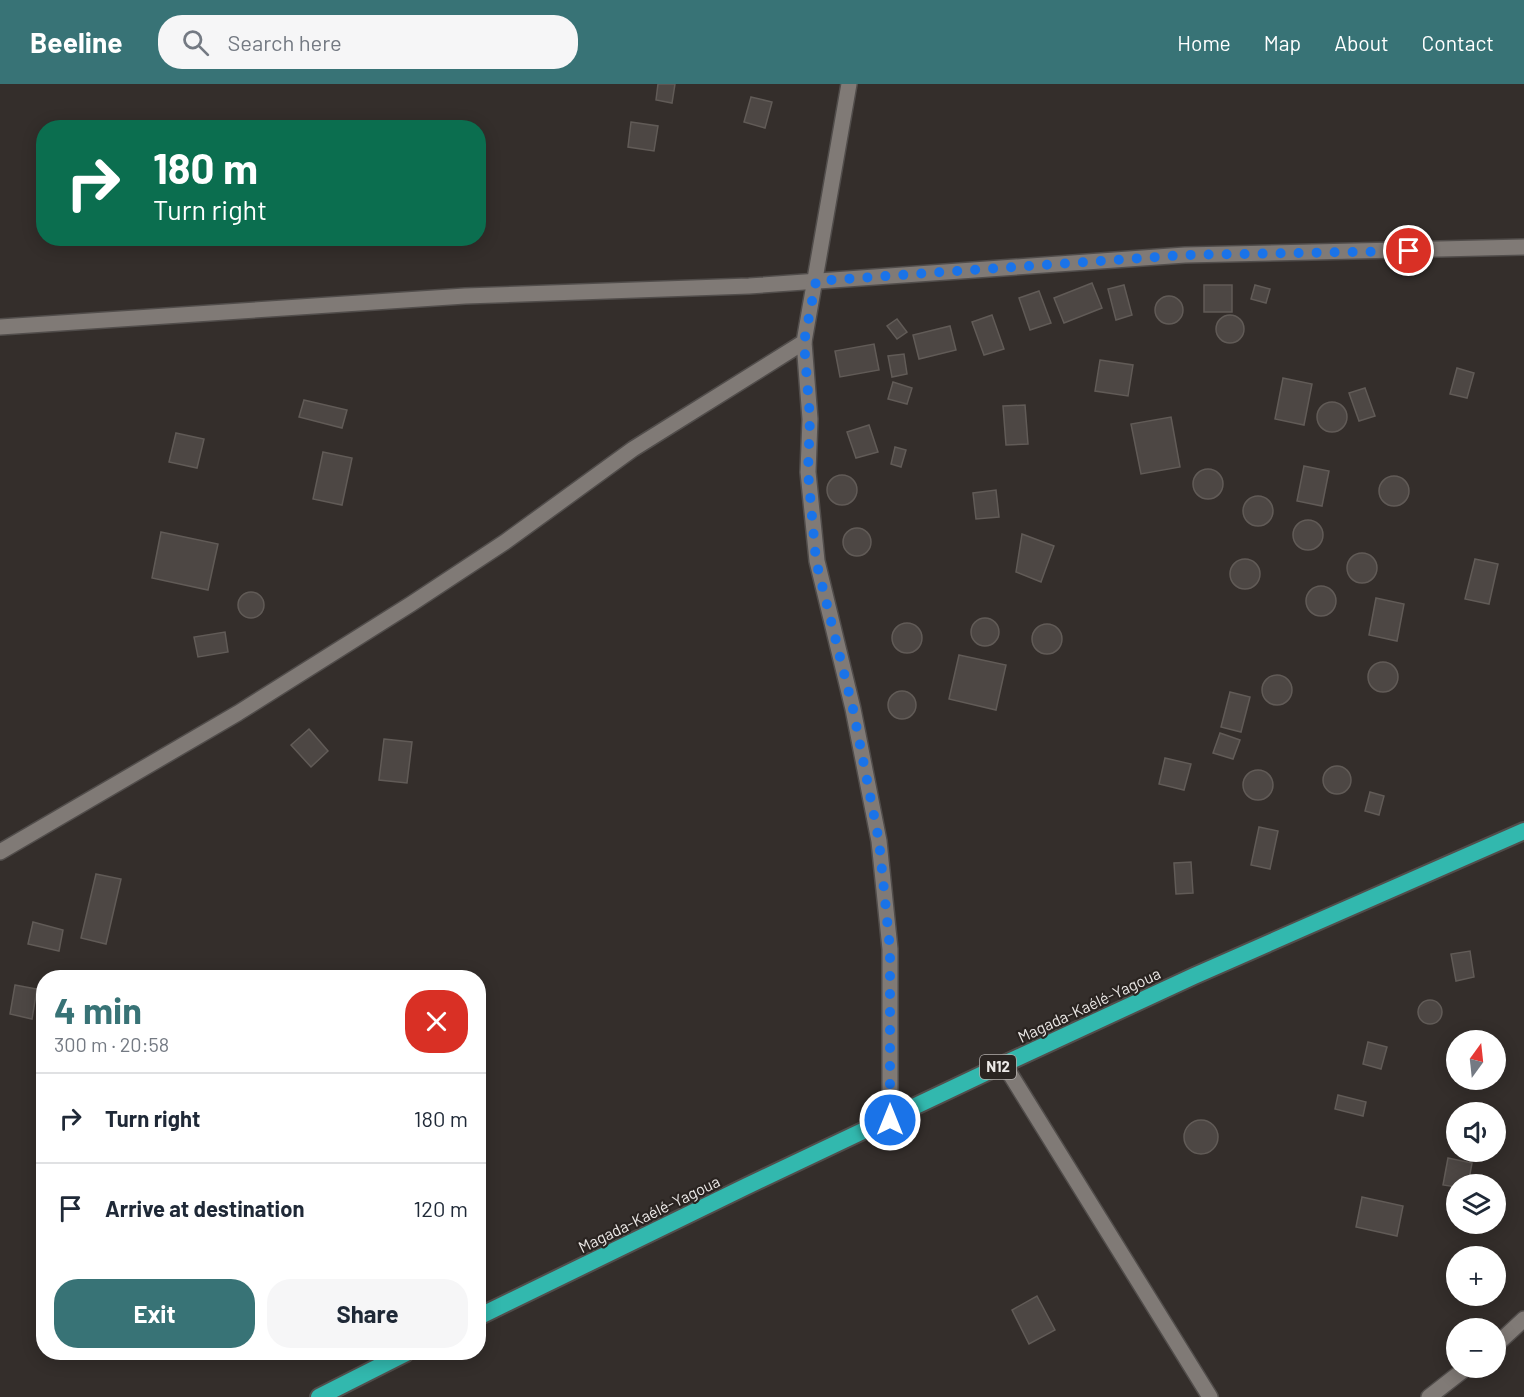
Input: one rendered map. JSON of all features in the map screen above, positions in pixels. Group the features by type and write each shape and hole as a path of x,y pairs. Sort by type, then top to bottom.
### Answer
{"highway":[{"name":"Magada-Kaélé-Yagoua","path":"486,1313 1004,1064 1194,976 1524,831"},
{"path":"320,1397 392,1360"}],"street":[{"path":"849,84 804,342 810,418 808,472 816,561 853,709 879,841 890,949 890,1120"},
{"path":"0,327 465,296 749,286 1185,255 1524,247"},
{"path":"0,852 238,713 363,634 505,542 633,449 804,342"},
{"path":"1004,1064 1210,1397"},
{"path":"1506,1336 1524,1319"},
{"path":"1429,1397 1453,1378"}],"building":[{"path":"658,84 675,84 672,103 656,100"},
{"path":"751,97 772,102 765,128 744,122"},
{"path":"631,122 658,126 654,151 628,147"},
{"path":"1092,283 1102,308 1064,323 1054,298"},
{"path":"1124,285 1132,315 1116,320 1108,289"},
{"path":"1204,285 1232,285 1232,312 1204,312"},
{"path":"1255,285 1270,289 1266,303 1251,299"},
{"path":"1039,291 1051,323 1030,330 1019,298"},
{"path":"1169,296 1179,300 1183,310 1179,320 1169,324 1159,320 1155,310 1159,300"},
{"path":"992,315 1004,349 984,355 972,322"},
{"path":"1230,315 1240,319 1244,329 1240,339 1230,343 1220,339 1216,329 1220,319"},
{"path":"897,319 907,332 897,339 887,326"},
{"path":"950,326 956,350 919,359 913,335"},
{"path":"874,344 879,370 840,377 835,351"},
{"path":"904,354 907,374 892,377 888,356"},
{"path":"1100,360 1133,365 1128,396 1095,391"},
{"path":"1457,368 1474,373 1467,398 1450,394"},
{"path":"1283,378 1312,384 1304,425 1275,419"},
{"path":"893,382 912,388 907,404 888,399"},
{"path":"1365,388 1375,416 1359,421 1349,393"},
{"path":"304,400 347,410 342,428 299,417"},
{"path":"1332,402 1343,406 1347,417 1343,428 1332,432 1321,428 1317,417 1321,406"},
{"path":"1025,405 1028,444 1006,445 1003,406"},
{"path":"1171,417 1180,467 1141,474 1131,424"},
{"path":"869,425 878,452 856,458 847,432"},
{"path":"176,433 204,439 197,468 169,462"},
{"path":"895,447 906,450 901,467 891,464"},
{"path":"323,452 352,458 342,505 313,499"},
{"path":"1304,466 1329,471 1322,506 1297,501"},
{"path":"1208,469 1219,473 1223,484 1219,495 1208,499 1197,495 1193,484 1197,473"},
{"path":"842,475 853,479 857,490 853,501 842,505 831,501 827,490 831,479"},
{"path":"1394,476 1405,480 1409,491 1405,502 1394,506 1383,502 1379,491 1383,480"},
{"path":"996,490 999,517 976,519 973,493"},
{"path":"1258,496 1269,500 1273,511 1269,522 1258,526 1247,522 1243,511 1247,500"},
{"path":"1308,520 1319,524 1323,535 1319,546 1308,550 1297,546 1293,535 1297,524"},
{"path":"857,528 867,532 871,542 867,552 857,556 847,552 843,542 847,532"},
{"path":"161,532 218,544 208,590 152,578"},
{"path":"1022,534 1054,546 1041,582 1016,572"},
{"path":"1362,553 1373,557 1377,568 1373,579 1362,583 1351,579 1347,568 1351,557"},
{"path":"1245,559 1256,563 1260,574 1256,585 1245,589 1234,585 1230,574 1234,563"},
{"path":"1475,559 1498,564 1489,604 1465,599"},
{"path":"1321,586 1332,590 1336,601 1332,612 1321,616 1310,612 1306,601 1310,590"},
{"path":"251,592 260,596 264,605 260,614 251,618 242,614 238,605 242,596"},
{"path":"1376,598 1404,604 1397,641 1369,635"},
{"path":"985,618 995,622 999,632 995,642 985,646 975,642 971,632 975,622"},
{"path":"907,623 918,627 922,638 918,649 907,653 896,649 892,638 896,627"},
{"path":"1047,624 1058,628 1062,639 1058,650 1047,654 1036,650 1032,639 1036,628"},
{"path":"225,632 228,652 198,657 194,637"},
{"path":"959,655 1006,665 996,710 949,699"},
{"path":"1383,662 1394,666 1398,677 1394,688 1383,692 1372,688 1368,677 1372,666"},
{"path":"1277,675 1288,679 1292,690 1288,701 1277,705 1266,701 1262,690 1266,679"},
{"path":"902,691 912,695 916,705 912,715 902,719 892,715 888,705 892,695"},
{"path":"1230,692 1250,697 1241,732 1221,727"},
{"path":"309,729 328,751 311,767 291,745"},
{"path":"1220,733 1240,740 1233,759 1213,753"},
{"path":"384,739 412,742 407,783 379,780"},
{"path":"1165,758 1191,764 1184,790 1159,784"},
{"path":"1337,766 1347,770 1351,780 1347,790 1337,794 1327,790 1323,780 1327,770"},
{"path":"1258,770 1269,774 1273,785 1269,796 1258,800 1247,796 1243,785 1247,774"},
{"path":"1370,792 1384,796 1379,815 1365,811"},
{"path":"1259,827 1278,831 1270,869 1251,865"},
{"path":"1191,862 1193,893 1176,894 1174,863"},
{"path":"96,874 121,879 106,944 81,938"},
{"path":"33,922 63,930 59,951 28,944"},
{"path":"1470,951 1474,977 1456,981 1451,954"},
{"path":"15,985 36,989 32,1019 10,1014"},
{"path":"1430,1000 1439,1003 1442,1012 1439,1021 1430,1024 1421,1021 1418,1012 1421,1003"},
{"path":"1368,1042 1387,1047 1381,1069 1363,1064"},
{"path":"1338,1095 1366,1102 1363,1116 1335,1109"},
{"path":"1201,1120 1213,1125 1218,1137 1213,1149 1201,1154 1189,1149 1184,1137 1189,1125"},
{"path":"1447,1162 1472,1163 1470,1174 1446,1174 1446,1185 1443,1185"},
{"path":"1362,1197 1403,1206 1397,1236 1356,1227"},
{"path":"1037,1296 1055,1330 1029,1344 1012,1310"}],"route":[{"path":"890,1120 890,949 879,841 853,709 816,561 808,472 810,418 804,342 816,281 1185,255 1409,251"}]}
